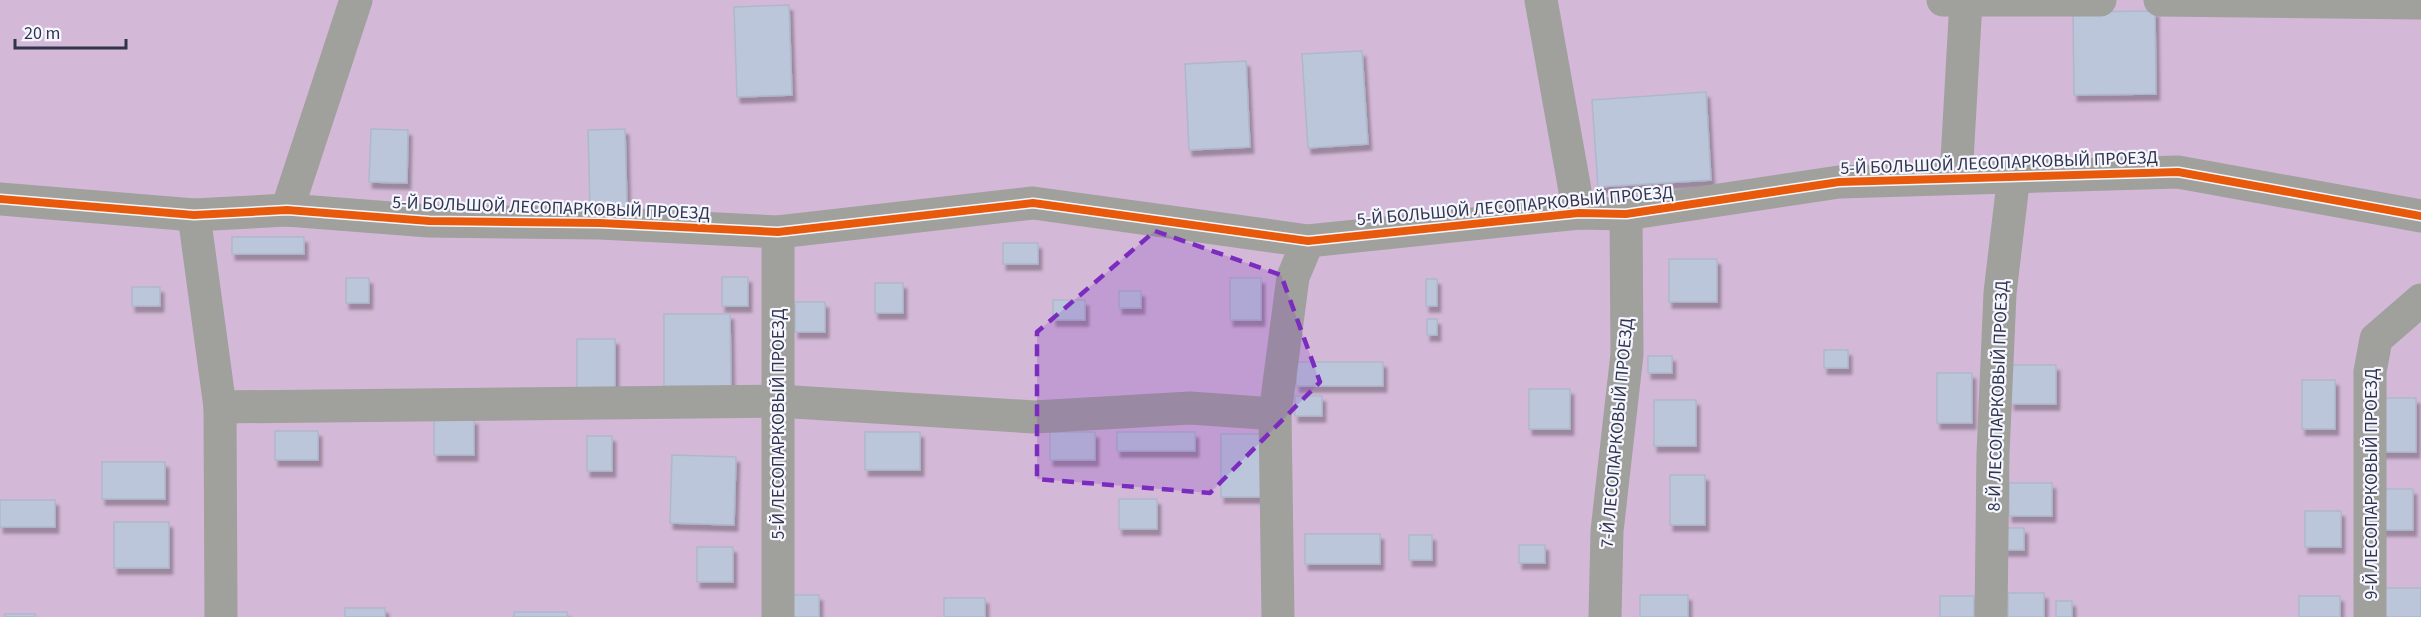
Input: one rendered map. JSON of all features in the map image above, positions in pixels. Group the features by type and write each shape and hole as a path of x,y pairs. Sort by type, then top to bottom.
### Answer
{"street":[{"path":"287,210 356,0"},
{"path":"1541,0 1579,213"},
{"path":"1956,178 1954,1 2100,0"},
{"path":"2160,0 2421,3"},
{"name":"5-Й БОЛЬШОЙ ЛЕСОПАРКОВЫЙ ПРОЕЗД","path":"0,199 194,214 287,210 429,221 600,223 778,232 1033,203 1308,241 1579,213 1626,214 1839,182 2014,175 2178,172 2421,216"},
{"name":"8-Й ЛЕСОПАРКОВЫЙ ПРОЕЗД","path":"1992,617 1994,454 2000,293 2014,175"},
{"path":"194,214 220,407 221,617"},
{"name":"7-Й ЛЕСОПАРКОВЫЙ ПРОЕЗД","path":"1605,617 1607,531 1627,354 1626,214"},
{"name":"5-Й ЛЕСОПАРКОВЫЙ ПРОЕЗД","path":"778,232 778,617"},
{"path":"1278,617 1275,414 1293,277 1308,241"},
{"name":"9-Й ЛЕСОПАРКОВЫЙ ПРОЕЗД","path":"2370,617 2370,372 2376,339 2421,300"},
{"path":"220,407 778,401 1034,417 1190,408 1275,414"}],"highlighted area":[{"path":"1155,231 1281,275 1320,382 1210,493 1037,479 1037,332"}],"shaded area":[{"path":"0,0 2421,0 2421,617 0,617"}],"building":[{"path":"789,5 792,95 737,97 734,7"},
{"path":"2155,11 2156,94 2074,95 2073,12"},
{"path":"1362,51 1368,144 1308,148 1302,54"},
{"path":"1246,61 1250,147 1189,150 1185,64"},
{"path":"1706,92 1711,180 1598,187 1592,100"},
{"path":"371,129 408,130 407,183 369,182"},
{"path":"625,129 627,207 590,208 588,130"},
{"path":"232,237 304,237 304,254 232,254"},
{"path":"1003,243 1038,243 1038,264 1003,264"},
{"path":"1669,259 1717,259 1717,302 1669,302"},
{"path":"722,277 748,277 748,306 722,306"},
{"path":"346,278 369,278 369,303 346,303"},
{"path":"1230,278 1261,278 1261,320 1230,320"},
{"path":"1426,279 1437,279 1437,306 1426,306"},
{"path":"875,283 903,283 903,313 875,313"},
{"path":"132,287 160,287 160,306 132,306"},
{"path":"1119,291 1141,291 1141,308 1119,308"},
{"path":"1053,300 1085,300 1085,320 1053,320"},
{"path":"795,302 825,302 825,332 795,332"},
{"path":"664,314 730,314 731,386 664,386"},
{"path":"1427,319 1437,319 1437,335 1427,335"},
{"path":"577,339 615,339 615,393 577,393"},
{"path":"1824,350 1848,350 1848,368 1824,368"},
{"path":"1648,356 1672,356 1672,373 1648,373"},
{"path":"1296,362 1383,362 1383,386 1296,386"},
{"path":"2011,365 2056,365 2056,404 2011,404"},
{"path":"1937,373 1972,373 1972,423 1937,423"},
{"path":"2302,380 2335,380 2335,429 2302,429"},
{"path":"1529,389 1570,389 1570,429 1529,429"},
{"path":"1295,396 1322,396 1322,416 1295,416"},
{"path":"2378,398 2416,398 2416,452 2378,452"},
{"path":"1654,400 1696,400 1696,446 1654,446"},
{"path":"434,419 474,419 474,455 434,455"},
{"path":"275,431 318,431 318,460 275,460"},
{"path":"865,432 920,432 920,470 865,470"},
{"path":"1050,432 1095,432 1095,460 1050,460"},
{"path":"1117,432 1195,432 1195,451 1117,451"},
{"path":"1221,434 1270,434 1270,497 1221,497"},
{"path":"587,436 612,436 612,471 587,471"},
{"path":"672,455 736,457 734,525 670,523"},
{"path":"102,462 165,462 165,499 102,499"},
{"path":"1670,475 1705,475 1705,525 1670,525"},
{"path":"2009,483 2052,483 2052,516 2009,516"},
{"path":"2380,489 2413,489 2413,530 2380,530"},
{"path":"1119,499 1157,499 1157,529 1119,529"},
{"path":"0,500 55,500 55,527 0,527"},
{"path":"2305,511 2341,511 2341,547 2305,547"},
{"path":"114,522 169,522 169,568 114,568"},
{"path":"2004,528 2024,528 2024,550 2004,550"},
{"path":"1305,534 1380,534 1380,564 1305,564"},
{"path":"1409,535 1432,535 1432,560 1409,560"},
{"path":"1519,545 1545,545 1545,563 1519,563"},
{"path":"697,547 733,547 733,582 697,582"},
{"path":"2372,588 2421,588 2421,617 2372,617"},
{"path":"2008,593 2044,593 2044,617 2008,617"},
{"path":"788,595 819,595 819,617 788,617"},
{"path":"1640,595 1688,595 1688,617 1640,617"},
{"path":"1940,596 1974,596 1974,617 1940,617"},
{"path":"2299,596 2340,596 2340,617 2299,617"},
{"path":"944,598 985,598 985,617 944,617"},
{"path":"2056,601 2072,601 2072,617 2056,617"},
{"path":"345,608 385,608 385,617 345,617"},
{"path":"514,612 567,612 567,617 514,617"},
{"path":"5,614 35,614 35,617 5,617"}],"cycle path":[{"path":"0,199 194,215 287,210 429,221 600,223 778,232 1033,203 1308,241 1579,213 1626,214 1839,182 2178,172 2421,216"}]}
